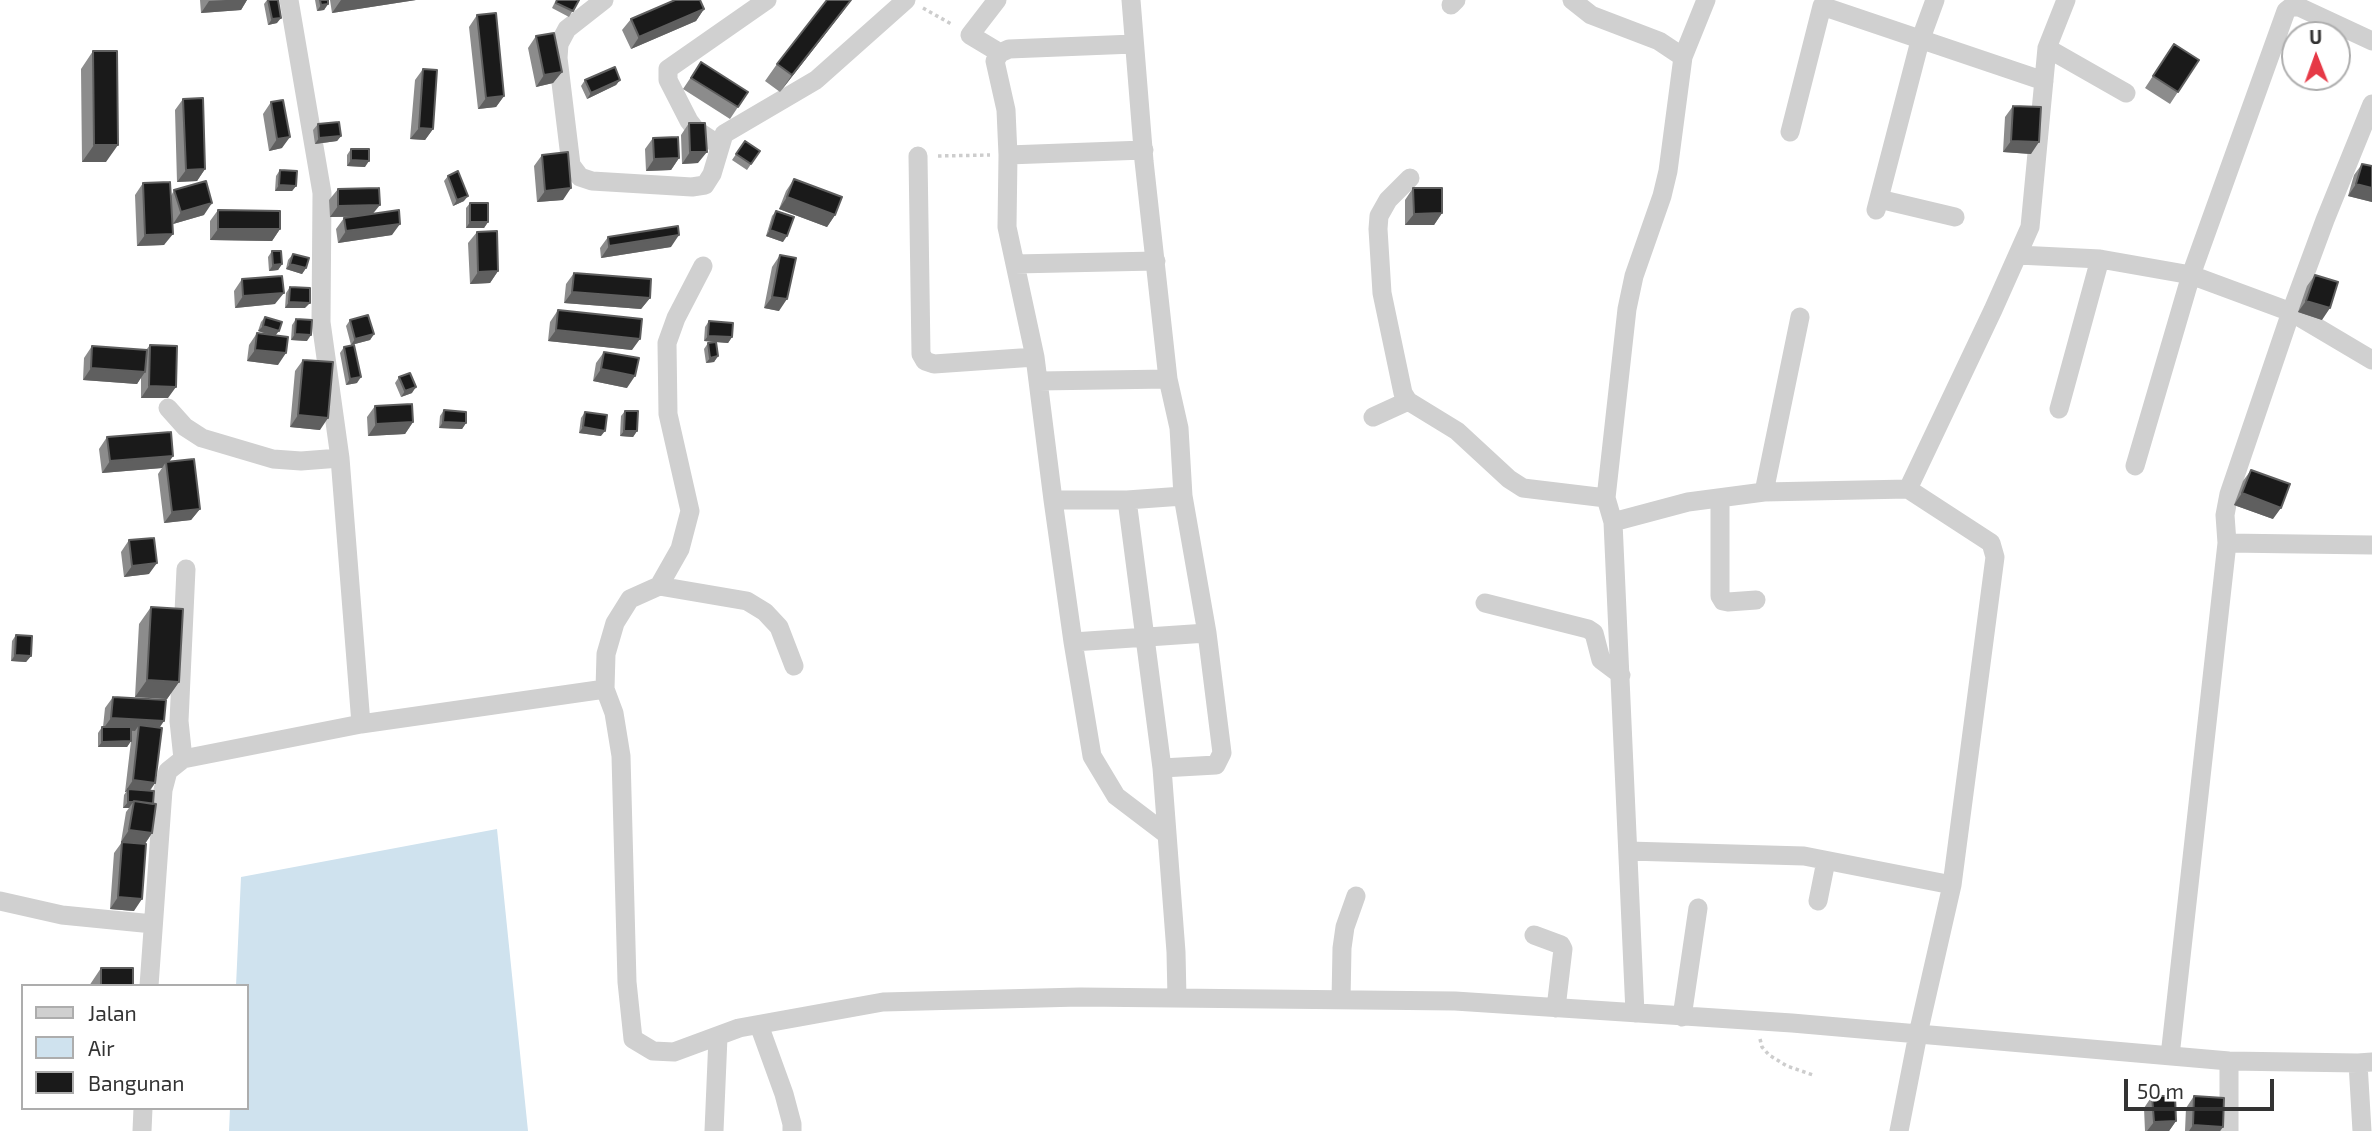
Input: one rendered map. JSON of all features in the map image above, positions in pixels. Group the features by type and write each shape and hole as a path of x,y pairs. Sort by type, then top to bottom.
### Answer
{"street":[{"path":"289,0 322,193 321,322 340,458 362,724"},
{"path":"604,0 567,29 559,44 558,58 571,165 580,177 592,181 692,187 705,186 712,174 723,134 816,80 913,3"},
{"path":"719,145 696,130 689,121 668,80 668,69 767,0"},
{"path":"997,0 970,35 1000,53"},
{"path":"1130,0 1168,379 1179,428 1183,496 1207,633 1222,753 1221,760 1216,765 1162,768"},
{"path":"1572,0 1591,15 1659,41 1683,57"},
{"path":"1635,1013 1613,522 1606,498 1627,309 1634,276 1668,171 1683,57 1706,0"},
{"path":"1935,0 1920,41 1877,204 1955,218"},
{"path":"1908,489 2030,227 2047,48 2066,0"},
{"path":"1790,132 1816,3 1920,41 2044,81"},
{"path":"2135,466 2191,275 2286,11 2291,7 2299,7 2372,41"},
{"path":"1134,44 1009,49 1000,53 995,61 1006,110 1007,227 1039,381 1073,642 1092,756 1116,796 1166,834"},
{"path":"2047,48 2126,93"},
{"path":"2170,1056 2227,542 2225,515 2229,494 2291,312 2372,104"},
{"path":"1008,155 1143,150"},
{"path":"918,156 921,354 925,361 934,364 1035,357"},
{"path":"1410,178 1388,200 1379,216 1378,229 1382,293 1403,393 1408,401 1457,430 1509,479 1523,488 1606,498"},
{"path":"2018,255 2100,259 2191,275 2291,312 2372,360"},
{"path":"2060,409 2100,259"},
{"path":"1015,264 1156,261"},
{"path":"659,586 680,549 690,511 668,414 667,343 676,318 703,266"},
{"path":"1764,492 1800,317"},
{"path":"1039,381 1168,379"},
{"path":"1373,417 1408,401"},
{"path":"168,408 193,433 261,455 288,461 340,458"},
{"path":"1613,522 1688,502 1764,492 1908,489 1991,543 1995,550 1952,885 1899,1131"},
{"path":"1053,500 1128,500 1183,496"},
{"path":"1720,498 1720,596 1728,603 1756,600"},
{"path":"1128,500 1162,768 1177,959 1177,998"},
{"path":"2227,542 2372,545"},
{"path":"183,759 179,721 186,569"},
{"path":"794,666 779,627 765,612 747,601 659,586 630,598 615,623 607,654 605,689 614,713 621,756 627,982 633,1039 653,1051 674,1052 739,1028 883,1002 1080,997 1455,1001 1756,1021 2229,1061 2365,1063 2362,1131"},
{"path":"1485,603 1588,629 1594,633 1601,660 1621,675"},
{"path":"1073,642 1207,633"},
{"path":"149,984 163,790 168,771 183,759 362,724 605,689"},
{"path":"1628,851 1804,856 1952,885"},
{"path":"1818,901 1826,861"},
{"path":"1341,1000 1345,927 1356,896"},
{"path":"0,901 62,915 153,924"},
{"path":"1682,1017 1698,908"},
{"path":"1534,935 1563,948 1556,1008"},
{"path":"759,1025 784,1094 792,1131"},
{"path":"714,1131 718,1037"},
{"path":"2228,1131 2229,1061"},
{"path":"142,1131 143,1110"}],"path":[{"path":"913,3 970,35"},
{"path":"918,156 1008,155"},
{"path":"1756,1021 1762,1047 1769,1055 1787,1066 1813,1075"}],"water":[{"path":"497,829 528,1131 229,1131 230,1110 248,1110 248,984 236,984 241,877"}],"building":[{"path":"268,0 278,0 281,18 272,19"},
{"path":"320,0 328,0 328,4 321,5"},
{"path":"557,0 579,0 573,11 556,3"},
{"path":"675,0 700,0 704,9 639,37 631,19"},
{"path":"827,0 851,0 792,75 777,64"},
{"path":"496,13 504,96 486,98 477,15"},
{"path":"554,33 562,72 544,75 536,36"},
{"path":"2174,44 2199,60 2178,92 2153,76"},
{"path":"93,51 117,51 118,145 94,145"},
{"path":"701,62 748,92 738,107 691,78"},
{"path":"615,67 620,80 591,93 585,80"},
{"path":"423,69 437,70 433,129 419,128"},
{"path":"203,98 205,169 186,170 183,99"},
{"path":"283,100 290,137 277,139 271,102"},
{"path":"2013,106 2041,107 2039,142 2011,141"},
{"path":"339,122 341,136 319,138 318,124"},
{"path":"689,123 705,123 707,152 690,152"},
{"path":"678,137 679,158 654,159 653,138"},
{"path":"745,141 760,151 751,164 736,154"},
{"path":"351,149 369,149 369,161 351,160"},
{"path":"568,152 571,188 545,191 542,155"},
{"path":"2362,164 2372,166 2372,188 2356,184"},
{"path":"280,170 297,171 296,186 279,185"},
{"path":"458,171 468,196 457,200 448,176"},
{"path":"794,179 842,197 835,215 787,197"},
{"path":"206,181 212,203 181,212 174,190"},
{"path":"170,182 173,234 145,235 143,183"},
{"path":"379,188 380,205 338,206 338,189"},
{"path":"1413,188 1442,188 1442,213 1414,214"},
{"path":"470,203 488,203 488,222 470,222"},
{"path":"218,210 280,211 280,229 218,229"},
{"path":"399,210 400,224 346,231 344,218"},
{"path":"776,211 794,217 787,236 770,230"},
{"path":"678,226 679,235 609,246 608,237"},
{"path":"497,231 498,271 478,272 477,232"},
{"path":"272,251 281,251 282,264 273,265"},
{"path":"293,254 309,258 306,268 290,264"},
{"path":"780,255 796,258 787,299 772,297"},
{"path":"574,273 651,279 650,298 572,292"},
{"path":"2315,275 2338,282 2330,308 2306,301"},
{"path":"282,276 284,293 243,296 242,279"},
{"path":"290,287 310,288 310,303 289,302"},
{"path":"558,310 642,319 640,339 556,330"},
{"path":"368,315 374,334 355,339 350,320"},
{"path":"265,317 282,322 279,331 263,326"},
{"path":"296,319 312,320 311,335 295,334"},
{"path":"709,321 733,323 732,337 708,336"},
{"path":"257,333 288,337 286,353 255,350"},
{"path":"716,342 718,356 710,358 708,343"},
{"path":"150,345 177,346 176,387 149,386"},
{"path":"354,345 361,377 350,379 344,347"},
{"path":"92,346 147,350 145,372 91,368"},
{"path":"604,352 639,358 635,376 601,369"},
{"path":"303,360 333,362 328,418 298,415"},
{"path":"410,373 416,387 405,391 399,377"},
{"path":"412,404 413,422 376,424 375,406"},
{"path":"444,410 466,412 466,423 443,422"},
{"path":"625,411 638,411 637,431 624,431"},
{"path":"585,412 607,415 605,431 583,427"},
{"path":"171,432 173,456 110,461 107,437"},
{"path":"194,459 200,509 172,512 166,462"},
{"path":"2251,470 2290,484 2281,508 2242,493"},
{"path":"154,538 157,563 132,566 129,540"},
{"path":"151,607 183,609 179,682 147,680"},
{"path":"16,635 32,636 31,656 15,655"},
{"path":"113,697 166,700 164,721 111,718"},
{"path":"139,725 162,728 155,783 133,780"},
{"path":"102,727 131,727 131,741 102,742"},
{"path":"128,789 154,791 153,804 128,802"},
{"path":"134,801 156,804 152,833 129,830"},
{"path":"122,842 146,844 142,899 118,897"},
{"path":"101,968 133,968 133,984 101,984"},
{"path":"2152,1096 2175,1096 2176,1121 2154,1122"},
{"path":"2194,1096 2224,1098 2223,1127 2193,1125"}]}
